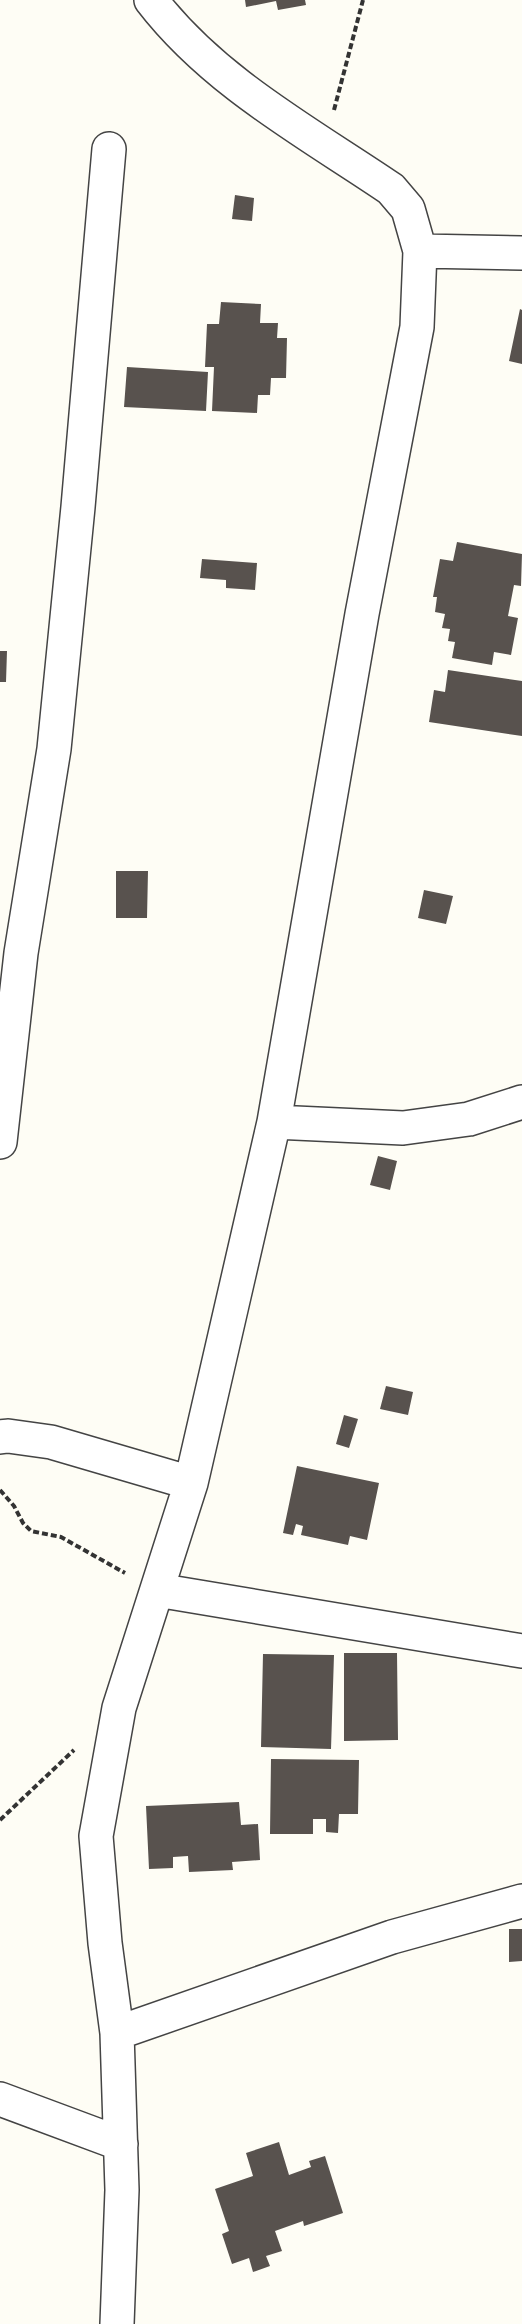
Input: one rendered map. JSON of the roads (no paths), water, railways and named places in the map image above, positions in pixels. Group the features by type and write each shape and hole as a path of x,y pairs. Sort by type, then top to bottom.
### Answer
{"street":[{"path":"117,2324 122,2190 117,2033 105,1943 96,1836 119,1708 191,1483 274,1122 362,614 417,327 420,251 408,209 391,189 246,92 199,53 151,0"},
{"path":"0,1142 21,953 54,749 78,507 109,149"},
{"path":"420,251 522,253"},
{"path":"274,1122 403,1128 469,1119 522,1102"},
{"path":"0,1437 51,1442 191,1483"},
{"path":"157,1590 522,1651"},
{"path":"117,2033 392,1937 522,1901"},
{"path":"0,2099 120,2144"}]}
